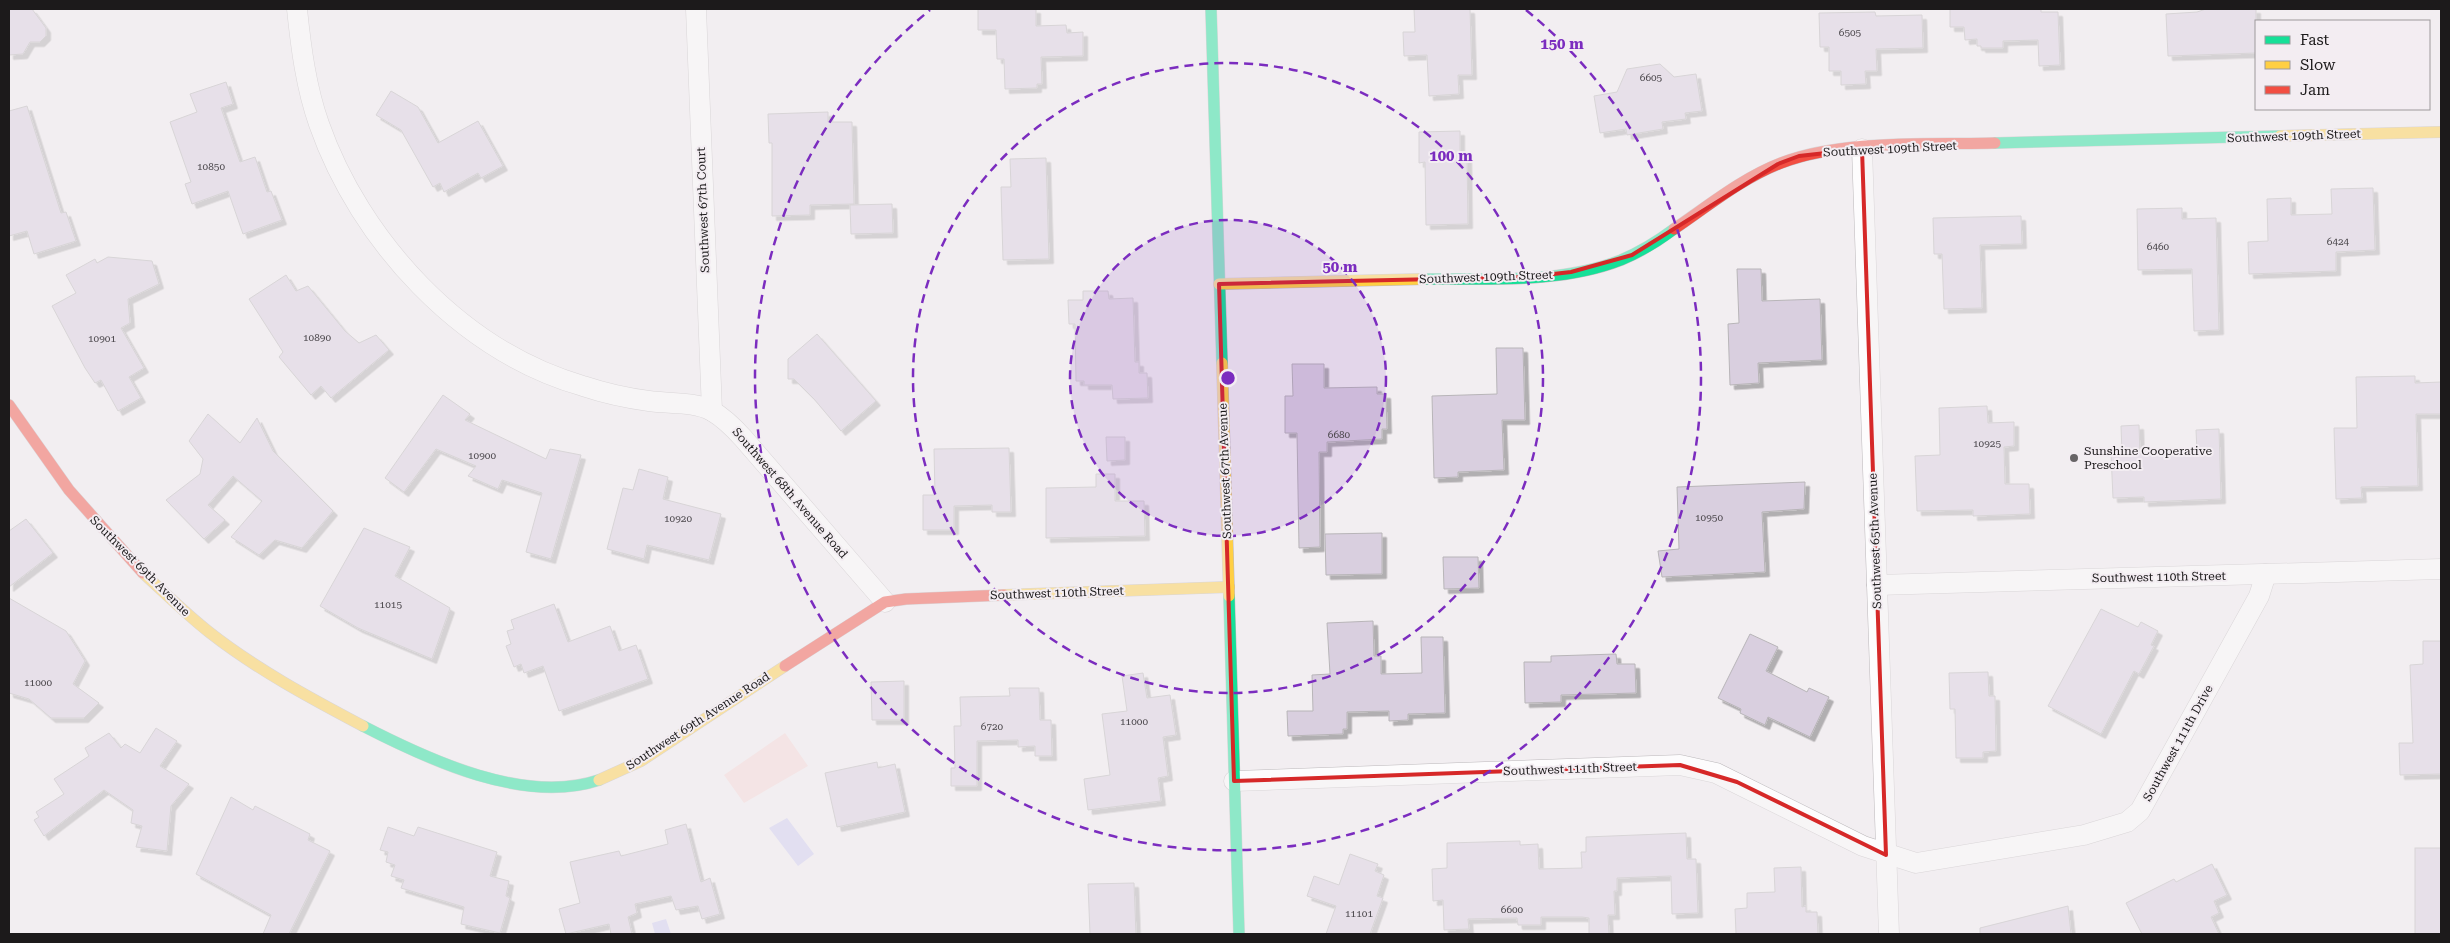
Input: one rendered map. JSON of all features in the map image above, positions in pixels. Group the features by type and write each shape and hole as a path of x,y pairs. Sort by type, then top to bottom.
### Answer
{"street":[{"name":"Southwest 68th Avenue Road","path":"297,9 305,71 318,122 333,158 367,218 400,263 432,298 489,343 511,356 576,384 624,397 698,406 712,411 729,423 744,438 885,602"},
{"name":"Southwest 67th Court","path":"696,9 712,411"},
{"name":"Southwest 67th Avenue","path":"1211,9 1239,934"},
{"name":"Southwest 109th Street","path":"1219,284 1527,277 1571,272 1632,255 1718,198 1778,164 1799,156 1862,149 2441,132"},
{"name":"Southwest 65th Avenue","path":"1862,149 1889,934"},
{"name":"Southwest 69th Avenue","path":"9,405 42,456 87,512 144,573 190,616 226,645 279,678 351,721 383,736"},
{"name":"Southwest 110th Street","path":"1877,585 2441,569"},
{"name":"Southwest 111th Drive","path":"1886,855 1916,863 2084,835 2127,822 2140,811 2150,797 2259,596 2266,574"},
{"name":"Southwest 110th Street","path":"885,602 906,599 1229,587"},
{"name":"Southwest 69th Avenue Road","path":"383,736 441,760 512,782 562,788 595,782 641,761 840,628 885,602"},
{"name":"Southwest 111th Street","path":"1234,781 1680,765 1695,767 1737,782 1863,846 1886,855"}],"highlighted area":[{"path":"1862,149 1886,855 1737,782 1680,765 1234,781 1219,284 1527,277 1571,272 1632,255 1778,164 1799,156"}],"shaded area":[{"path":"785,733 808,766 744,803 724,775"}],"water":[{"path":"787,818 814,854 798,866 769,828"},
{"path":"666,919 671,934 655,934 652,923"}],"building":[{"path":"9,9 32,9 46,28 46,36 40,42 30,42 23,54 9,55"},
{"path":"978,9 1036,9 1036,26 1066,25 1067,33 1083,32 1083,56 1041,57 1042,84 1037,84 1037,88 1005,89 1004,59 997,59 996,30 978,30"},
{"path":"1414,9 1470,9 1472,75 1458,75 1459,94 1429,96 1427,55 1404,56 1403,32 1415,32"},
{"path":"1950,9 2041,9 2041,12 2058,12 2060,65 2039,66 2038,40 2003,41 2003,48 1981,48 1981,46 1977,46 1977,39 1965,40 1964,27 1950,27"},
{"path":"2206,9 2256,9 2255,53 2168,56 2166,14 2197,12"},
{"path":"1875,12 1876,16 1922,15 1923,48 1876,49 1877,71 1865,71 1866,84 1841,85 1841,71 1829,71 1829,47 1820,47 1819,13"},
{"path":"1660,64 1674,77 1696,74 1702,111 1685,113 1686,119 1662,122 1663,129 1627,135 1626,129 1600,133 1594,96 1617,92 1627,69"},
{"path":"226,82 233,104 221,108 240,162 255,157 267,192 271,191 282,220 243,234 228,191 192,204 185,184 191,182 170,122 197,112 190,94"},
{"path":"391,91 418,107 438,143 478,121 503,166 481,178 478,173 444,192 440,183 433,187 401,130 376,115"},
{"path":"27,106 61,213 66,212 76,241 34,254 27,231 9,236 9,111"},
{"path":"828,112 828,122 852,122 854,204 810,205 810,215 772,216 772,143 769,143 768,114"},
{"path":"1460,131 1460,154 1467,154 1468,224 1426,225 1425,162 1419,163 1419,132"},
{"path":"1046,158 1049,259 1003,260 1001,187 1011,187 1010,159"},
{"path":"2373,188 2375,250 2336,252 2336,271 2249,274 2248,242 2268,241 2267,199 2291,198 2291,215 2332,214 2331,189"},
{"path":"892,204 893,233 851,234 850,205"},
{"path":"2182,208 2182,219 2216,218 2219,330 2194,331 2192,269 2138,270 2137,209"},
{"path":"2021,216 2022,244 1980,245 1982,308 1944,309 1942,254 1934,254 1933,218"},
{"path":"108,257 152,261 159,284 128,299 130,323 121,328 144,368 129,377 141,398 118,411 101,380 95,383 85,368 52,306 76,293 66,275 95,259 97,263"},
{"path":"1737,269 1761,269 1762,301 1820,299 1822,360 1758,363 1759,383 1730,385 1728,324 1739,323"},
{"path":"286,275 296,291 308,286 345,331 359,343 376,335 389,350 331,398 321,386 311,395 279,357 283,352 249,299"},
{"path":"1083,291 1108,291 1109,299 1133,298 1135,362 1139,362 1139,373 1147,373 1148,398 1113,399 1112,385 1084,385 1084,381 1076,381 1075,324 1069,324 1068,300 1083,300"},
{"path":"817,334 876,401 841,431 794,379 788,379 788,359"},
{"path":"1496,348 1523,348 1525,420 1502,420 1504,470 1458,472 1458,477 1434,478 1432,396 1497,394"},
{"path":"1292,364 1324,364 1324,388 1377,387 1377,394 1386,394 1387,429 1382,429 1382,439 1327,442 1327,452 1319,452 1320,547 1299,548 1297,433 1285,433 1285,396 1293,396"},
{"path":"2415,376 2415,383 2441,382 2441,414 2416,414 2418,486 2361,487 2362,498 2336,499 2334,428 2357,428 2356,377"},
{"path":"443,395 470,414 465,420 546,459 550,449 581,455 551,559 526,552 542,493 502,480 498,489 468,476 476,466 436,449 404,492 385,478"},
{"path":"1987,406 1988,423 2014,422 2014,446 2004,447 2005,484 2029,484 2030,514 1973,516 1973,510 1917,511 1915,456 1940,455 1939,408"},
{"path":"208,414 240,443 257,418 273,451 333,511 302,548 275,540 259,555 231,537 262,501 233,476 208,505 225,520 204,539 166,500 200,474 203,459 189,441"},
{"path":"2139,425 2140,454 2197,452 2196,430 2219,429 2221,499 2144,502 2144,497 2113,498 2111,454 2122,454 2121,426"},
{"path":"1106,437 1125,437 1125,460 1107,461"},
{"path":"1009,448 1011,512 992,512 992,505 954,506 954,530 923,530 923,495 935,495 934,449"},
{"path":"639,469 668,477 663,499 721,514 709,560 647,545 644,559 607,549 623,488 633,490"},
{"path":"1096,474 1115,474 1115,501 1144,501 1145,536 1046,538 1046,488 1096,487"},
{"path":"1805,482 1804,509 1762,512 1765,572 1662,577 1658,551 1679,549 1677,487"},
{"path":"26,519 53,553 9,587 9,531"},
{"path":"364,528 410,547 395,576 450,608 432,659 358,628 320,606"},
{"path":"1382,533 1382,574 1326,575 1325,534"},
{"path":"1443,557 1478,557 1479,588 1444,589"},
{"path":"9,598 66,631 85,661 73,684 99,703 84,718 51,718 29,699 9,693"},
{"path":"554,604 568,642 610,626 619,651 636,645 648,679 559,711 543,666 524,673 521,664 514,667 506,646 511,644 507,631 514,629 511,620"},
{"path":"2101,609 2138,627 2141,622 2158,631 2151,645 2154,646 2139,674 2134,671 2101,734 2048,706"},
{"path":"1373,621 1374,656 1381,656 1381,674 1422,673 1421,637 1443,637 1445,713 1408,714 1408,720 1389,721 1389,711 1347,712 1347,729 1343,729 1343,734 1288,736 1287,711 1313,711 1312,675 1330,674 1327,623"},
{"path":"1750,634 1778,647 1766,671 1807,692 1809,688 1829,697 1810,737 1768,717 1765,725 1740,713 1741,709 1718,698"},
{"path":"2423,641 2441,641 2441,774 2400,775 2399,743 2413,743 2410,665 2423,664"},
{"path":"1616,654 1617,664 1635,664 1636,693 1561,695 1561,702 1525,703 1524,662 1551,662 1551,656"},
{"path":"1988,672 1989,696 1995,696 1996,751 1983,752 1983,758 1956,758 1955,709 1950,709 1949,673"},
{"path":"1143,673 1147,698 1170,695 1176,735 1163,737 1168,776 1158,778 1161,801 1088,810 1084,779 1110,775 1102,714 1127,711 1122,676"},
{"path":"904,681 904,720 872,720 871,682"},
{"path":"1009,688 1039,688 1040,720 1051,720 1052,756 1035,756 1035,746 1018,747 1018,740 977,741 977,786 951,786 951,768 955,768 954,726 961,726 960,697 1010,696"},
{"path":"156,728 177,741 160,766 189,784 171,806 167,851 136,847 142,826 131,823 133,810 104,790 44,836 34,820 39,817 36,812 64,794 54,779 89,756 85,748 109,733 121,748 125,744 140,753"},
{"path":"877,762 878,768 895,764 905,812 837,827 825,773"},
{"path":"231,797 253,810 255,806 310,834 308,840 330,851 289,934 263,934 271,915 196,874"},
{"path":"686,824 701,882 710,878 720,914 702,919 698,906 676,910 671,896 635,904 637,913 628,917 632,934 611,934 609,924 566,934 559,909 580,903 570,862 619,851 621,856 668,844 665,830"},
{"path":"388,827 414,836 418,827 497,852 490,876 509,881 506,896 510,898 500,933 461,924 464,907 401,888 404,880 391,876 395,865 386,862 388,852 380,850"},
{"path":"1686,833 1687,859 1696,859 1698,913 1672,914 1671,876 1617,878 1617,891 1614,891 1615,915 1608,915 1609,934 1589,934 1589,918 1582,917 1541,917 1541,925 1518,925 1517,918 1468,919 1469,929 1444,930 1443,900 1433,901 1432,869 1447,868 1447,843 1520,841 1520,845 1538,844 1539,869 1582,868 1581,852 1586,852 1586,837"},
{"path":"2415,848 2441,848 2441,934 2415,934"},
{"path":"1350,854 1378,864 1375,871 1384,875 1377,896 1383,898 1370,934 1326,934 1336,906 1307,896 1314,876 1339,885"},
{"path":"2212,864 2227,895 2214,901 2219,913 2211,917 2219,934 2142,934 2126,903 2174,879 2176,882"},
{"path":"1801,867 1802,907 1806,906 1806,912 1817,912 1818,934 1736,934 1735,909 1747,908 1747,893 1775,892 1774,868"},
{"path":"1134,883 1136,934 1090,934 1088,884"},
{"path":"2068,906 2071,934 1980,934 1980,928"}],"traffic: fast":[{"path":"1211,9 1222,363"},
{"path":"1995,143 2280,136"},
{"path":"1424,279 1499,279 1574,273 1598,268 1621,260 1649,246 1674,229"},
{"path":"1229,596 1239,934"},
{"path":"363,726 447,765 509,783 540,787 570,786 599,780"}],"traffic: slow":[{"path":"2280,136 2441,132"},
{"path":"1219,284 1424,279"},
{"path":"1222,363 1229,596"},
{"path":"143,573 192,618 227,646 323,705 363,726"},
{"path":"1004,595 1229,587"},
{"path":"599,780 641,761 785,666"}],"traffic: jam":[{"path":"1674,229 1753,176 1781,163 1805,155 1831,150 1886,145 1995,143"},
{"path":"9,405 69,490 143,573"},
{"path":"785,666 885,602 906,599 1004,595"}],"place":[{"name":"Sunshine Cooperative Preschool","path":"2074,458"}]}
